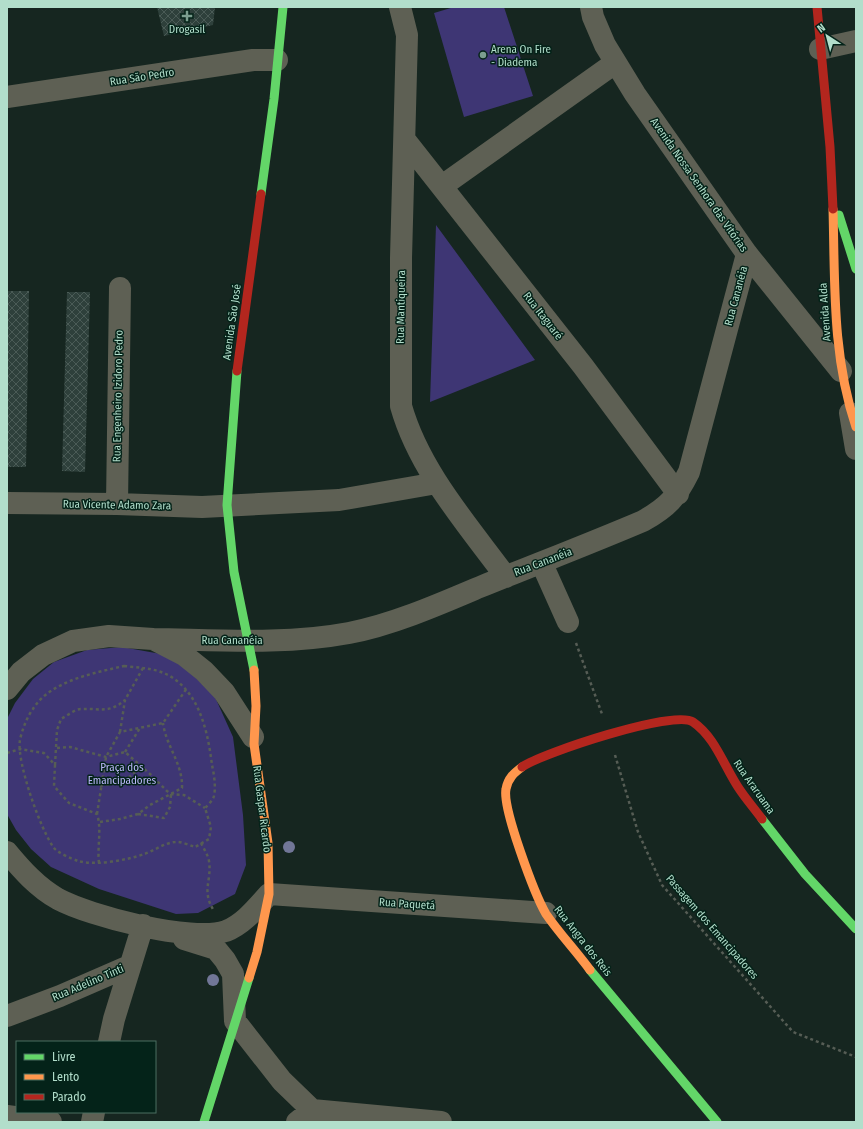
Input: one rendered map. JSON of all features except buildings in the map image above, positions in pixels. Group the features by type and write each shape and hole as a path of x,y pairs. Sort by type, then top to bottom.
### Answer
{"street":[{"name":"Avenida São José","path":"250,641 234,572 227,505 236,377 274,99 277,60 284,7"},
{"name":"Rua Mantiqueira","path":"400,7 407,35 401,258 401,406 408,429 437,483 506,577"},
{"path":"407,35 412,7"},
{"name":"Avenida Nossa Senhora das Vitórias","path":"591,7 593,17 615,63 747,254 841,371"},
{"name":"Avenida Alda","path":"817,7 833,194 833,243 841,371 853,420"},
{"path":"820,49 856,41"},
{"name":"Rua São Pedro","path":"7,98 252,60 277,60"},
{"path":"442,186 615,63"},
{"name":"Rua Itaguaré","path":"405,140 583,366 678,494"},
{"name":"Avenida Alda","path":"833,194 856,269"},
{"name":"Rua Cananéia","path":"7,689 21,672 43,655 73,641 108,636 153,639 250,641 313,639 351,633 416,614 542,564 643,521 666,507 678,494 689,472 747,254"},
{"name":"Rua Engenheiro Izidoro Pedro","path":"117,504 120,288"},
{"path":"841,371 856,391"},
{"path":"853,420 856,449"},
{"name":"Rua Vicente Adamo Zara","path":"7,503 202,506 339,500 437,483"},
{"path":"542,564 568,622"},
{"path":"153,639 184,655 204,671 224,692 253,737"},
{"name":"Rua Gaspar Ricardo","path":"204,1122 257,952 269,894 268,843 253,737 256,706 250,641"},
{"name":"Rua Araruama","path":"609,734 658,721 679,718 692,721 710,740 738,788 805,874 856,929"},
{"name":"Rua Angra dos Reis","path":"609,734 527,764 514,773 509,780 506,789 506,804 525,864 546,914 605,989 717,1122"},
{"path":"7,852 21,869 39,886 57,898 76,907 111,919 143,925 168,932 200,934 225,931 248,917 269,894"},
{"name":"Rua Paquetá","path":"269,894 546,914"},
{"name":"Rua Adelino Tinti","path":"7,1016 60,996 129,966 143,925"},
{"name":"Rua Gaspar Ricardo","path":"168,932 216,949 225,960 233,974 235,1021"},
{"path":"109,1041 129,966"},
{"path":"235,1021 282,1081 305,1116 441,1122"},
{"path":"7,1116 51,1122"}],"path":[{"name":"Passagem dos Emancipadores","path":"568,622 609,734 638,832 662,885 793,1032 856,1057"},
{"path":"125,752 171,794 184,796 205,808 211,827 209,839 195,847 175,841 142,855 99,863 78,861 55,850 36,809 22,763 20,740 33,708 49,693 66,683 86,676 124,666 143,668 158,670 174,679 186,689 201,714 207,737 214,777 214,797 205,808"},
{"path":"99,863 97,847 100,822 97,814 100,786 106,757 120,732 126,700 143,668"},
{"path":"97,814 70,804 54,786 57,730 61,719 79,709 95,711 116,708 126,700"},
{"path":"100,822 138,814 150,805 182,788 183,778 177,760 164,734 163,723 178,702"},
{"path":"120,732 163,723"},
{"path":"57,748 70,747 106,757 125,752 140,728"},
{"path":"7,753 20,749 44,753 55,765"},
{"path":"100,786 121,782 133,776 140,765"},
{"path":"138,814 164,818 170,808 171,794"},
{"path":"201,843 209,860 209,876 206,891 209,903 225,931"}],"green space":[{"name":"Arena On Fire - Diadema","path":"454,7 504,7 533,96 464,117 434,13"},
{"path":"436,225 535,360 430,402"},
{"name":"Praça dos Emancipadores","path":"122,647 161,654 186,668 215,697 233,737 243,815 246,865 235,894 198,913 176,914 99,889 51,867 31,849 16,830 7,814 7,719 15,703 33,679 54,662 87,650"}],"traffic: fast":[{"path":"261,194 274,99 283,7"},
{"path":"839,215 856,269"},
{"path":"237,371 227,505 234,572 254,670"},
{"path":"762,819 805,874 856,929"},
{"path":"590,970 717,1122"},
{"path":"204,1122 249,978"}],"traffic: slow":[{"path":"833,209 836,319 843,373 848,400 856,427"},
{"path":"249,978 257,952 269,894 268,843 254,744 256,706 254,670"},
{"path":"522,767 512,776 506,789 509,814 520,852 546,914 590,970"}],"traffic: jam":[{"path":"817,7 830,147 833,209"},
{"path":"237,371 261,194"},
{"path":"522,767 555,752 608,734 662,722 681,720 693,722 701,728 713,744 738,787 762,819"}],"place":[{"name":"Drogasil","path":"187,16"},
{"name":"Arena On Fire - Diadema","path":"483,55"}]}
